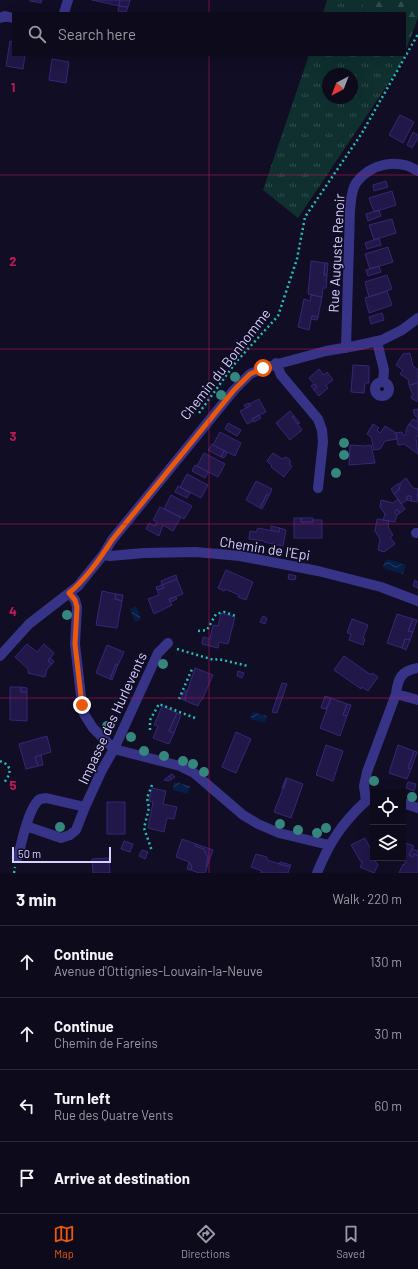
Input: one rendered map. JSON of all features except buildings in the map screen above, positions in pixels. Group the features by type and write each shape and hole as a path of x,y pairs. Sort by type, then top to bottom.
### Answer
{"street":[{"path":"64,12 68,0"},
{"path":"0,18 5,16 12,18"},
{"name":"Rue Auguste Renoir","path":"346,348 350,210 352,193 356,183 374,168 385,164 397,163 409,165 418,171"},
{"path":"0,656 30,624 78,586 103,556 112,540 234,390 250,374 276,363 326,351 377,342 402,330 418,318"},
{"path":"377,342 384,370 383,382"},
{"path":"276,363 281,375 318,419 322,430 323,442 318,488"},
{"name":"Chemin de l'Epi","path":"103,556 144,553 196,552 240,556 318,571 374,585 418,601"},
{"path":"69,593 75,600 77,607 75,644 82,705 84,714 92,728 114,749 180,766 194,773 243,815 258,824 279,833 329,845"},
{"name":"Impasse des Hurlevents","path":"26,826 62,838 76,830 102,770 114,749 158,653 168,643"},
{"path":"317,873 329,845 352,814 370,801 364,786 367,772 396,694 397,682 403,674 411,669 418,668"},
{"path":"396,694 418,700"},
{"name":"Impasse des Hurlevents","path":"18,857 26,826 35,804 40,799 46,798 85,807"},
{"path":"406,804 418,808"}],"path":[{"name":"Chemin du Bonhomme","path":"406,55 418,34"},
{"name":"Chemin du Bonhomme","path":"199,413 236,362 278,316 297,259 305,218 362,132 405,56"},
{"path":"198,632 207,630 216,614 224,612 236,616"},
{"path":"168,643 178,650 214,660 218,659 248,666"},
{"path":"179,699 192,669"},
{"path":"150,730 150,720 159,704 195,718"},
{"path":"0,761 6,764 10,769 9,775 4,783"},
{"path":"152,784 146,798 149,808 144,828 152,851"}],"green space":[{"path":"327,0 360,0 366,12 323,12"},
{"path":"360,0 418,0 418,18 406,49 406,12 366,12"},
{"path":"309,56 392,56 398,69 298,218 263,190"},
{"path":"391,56 404,56 398,69"}],"water":[{"path":"388,559 406,565 403,574 385,569 383,567 385,560 387,561"},
{"path":"136,606 141,619 135,622 130,609"},
{"path":"253,712 267,716 265,723 250,719"},
{"path":"174,782 190,786 188,794 173,790"}],"route":[{"path":"82,705 75,644 77,607 75,600 69,593 78,586 103,556 112,540 234,390 250,374 263,368"}]}
